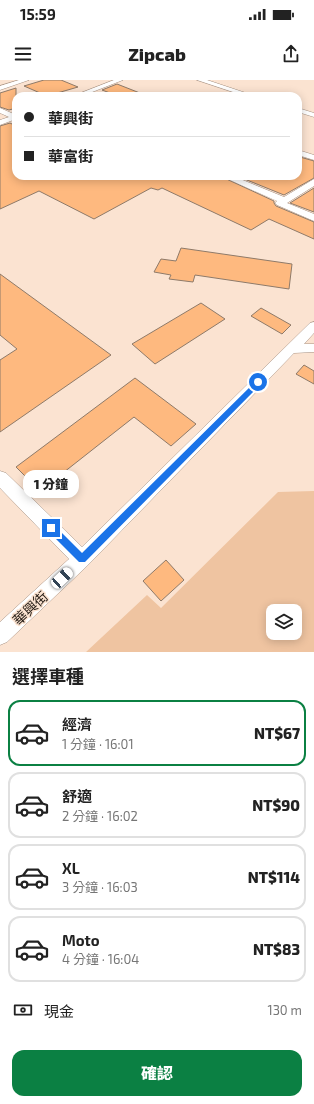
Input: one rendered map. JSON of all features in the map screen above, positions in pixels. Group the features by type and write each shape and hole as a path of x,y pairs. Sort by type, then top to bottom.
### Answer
{"street":[{"path":"0,88 26,80"},
{"path":"87,92 120,80"},
{"path":"200,80 239,92"},
{"path":"0,110 12,116"},
{"path":"302,111 314,115"},
{"path":"0,123 12,118"},
{"path":"302,154 314,158"},
{"path":"235,180 284,200"},
{"path":"314,182 280,203 314,218"},
{"name":"華興街","path":"0,635 82,559 314,326"},
{"path":"291,349 314,348"},
{"path":"0,478 82,559"}],"shaded area":[{"path":"314,491 314,652 86,652 147,595 161,608 278,492"}],"building":[{"path":"44,80 61,80 78,87 61,92 38,92 24,86"},
{"path":"117,84 137,92 107,92 102,90"},
{"path":"16,88 16,92 12,92 12,109 9,110 0,107 0,93"},
{"path":"10,123 12,124 12,180 229,180 274,201 276,206 314,222 314,239 269,219 251,230 162,188 158,190 151,188 94,219 39,191 0,209 0,126"},
{"path":"302,158 314,161 314,178 284,195 247,180 302,180"},
{"path":"314,188 314,212 290,203"},
{"path":"181,248 292,264 289,289 195,275 193,282 169,279 171,275 154,272 161,259 176,261"},
{"path":"0,274 111,355 0,432 0,360 17,349 0,335"},
{"path":"201,303 225,319 155,364 132,344"},
{"path":"261,308 291,325 282,334 251,316"},
{"path":"304,365 314,371 314,384 296,374"},
{"path":"135,378 196,424 171,446 134,417 40,491 16,467"},
{"path":"166,560 184,580 161,601 143,581"}],"route":[{"path":"51,528 82,559 258,382"}]}
